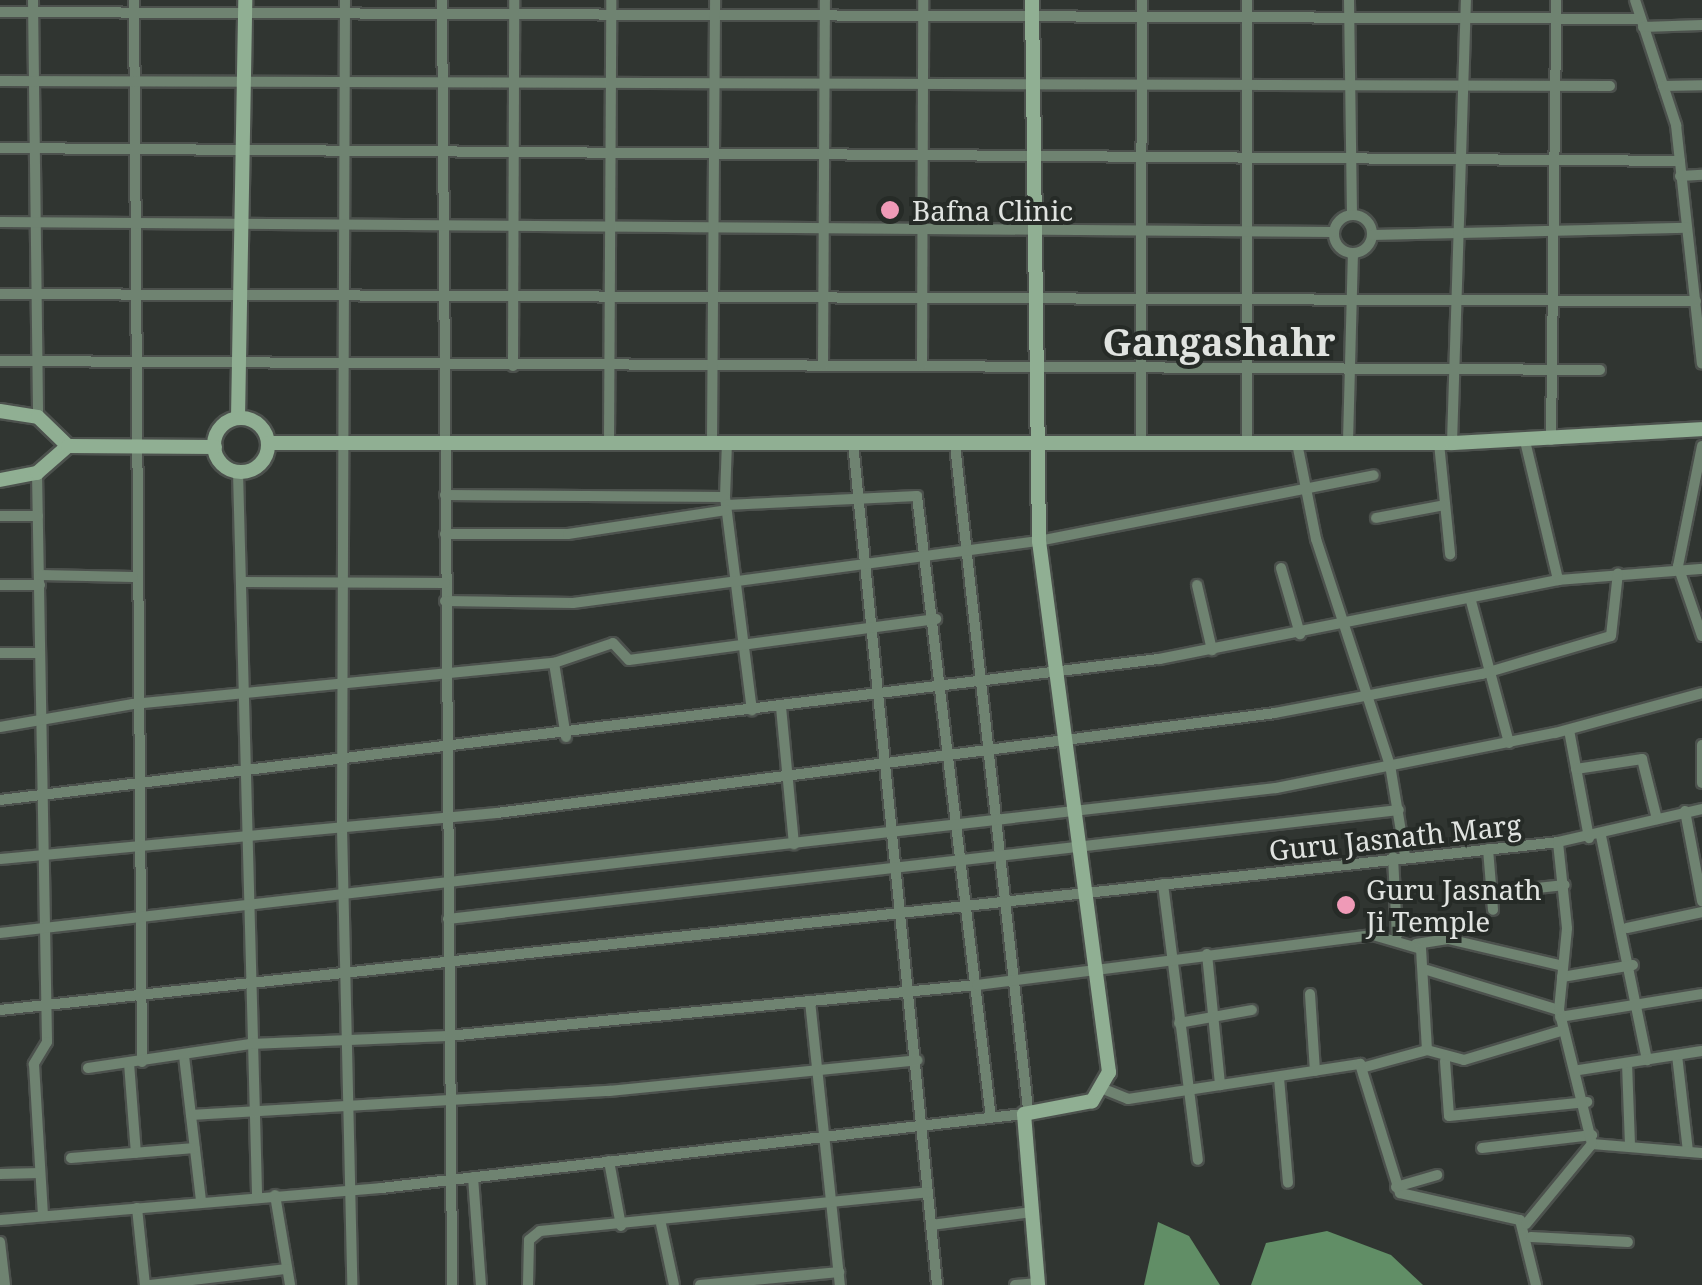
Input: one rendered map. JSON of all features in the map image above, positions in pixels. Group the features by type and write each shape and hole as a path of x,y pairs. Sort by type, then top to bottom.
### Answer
{"street":[{"path":"134,0 133,704 142,921 142,1062"},
{"path":"345,0 348,298 342,828 348,899 352,1285"},
{"path":"442,0 447,300 442,749 449,886 445,1180 452,1285"},
{"path":"513,366 514,0"},
{"path":"609,445 611,0"},
{"path":"715,0 717,228 713,365 752,710"},
{"path":"823,366 825,0"},
{"path":"922,366 923,0"},
{"path":"1032,0 1031,228 1039,541 1098,966 1106,1090"},
{"path":"1142,0 1142,445"},
{"path":"1247,0 1247,442"},
{"path":"1349,0 1352,214 1372,236"},
{"path":"1450,554 1445,505 1446,443 1454,369 1466,0"},
{"path":"1551,440 1556,0"},
{"path":"1635,0 1663,86 1680,161 1702,364"},
{"path":"33,6 40,294 38,417"},
{"path":"0,12 33,6 134,14 244,8 442,16 1247,16 1702,25"},
{"path":"238,418 244,8"},
{"path":"0,81 1246,85 1554,90 1610,86"},
{"path":"1663,86 1702,85"},
{"path":"0,148 1352,154 1680,161"},
{"path":"1680,176 1702,176"},
{"path":"1333,232 1352,214"},
{"path":"0,222 446,222 717,228 1140,225 1333,232 1353,253"},
{"path":"1348,442 1348,300 1353,253 1372,236 1555,226 1686,228"},
{"path":"0,294 447,300 1696,301"},
{"path":"0,362 445,367 922,366 1246,372 1600,370"},
{"path":"0,411 38,417 68,446"},
{"path":"215,447 218,431 238,418 254,422 268,442"},
{"path":"268,442 1034,446 1446,443 1702,430"},
{"path":"1525,441 1558,580"},
{"path":"238,472 260,464 268,442"},
{"path":"1297,442 1305,496 1342,626 1390,764 1405,856"},
{"path":"853,444 854,496 902,911 937,1285"},
{"path":"955,445 998,820 1026,1112 1038,1284 1016,1285"},
{"path":"0,480 37,473 68,446 215,447 238,472 243,909 258,1195"},
{"path":"1701,630 1678,566 1702,446"},
{"path":"37,473 47,1042 34,1064 43,1214"},
{"path":"445,601 558,604 864,560 1039,541 1305,496 1374,475"},
{"path":"446,494 726,504 914,493 928,553 990,1118"},
{"path":"446,534 568,534 726,504"},
{"path":"1376,518 1445,505"},
{"path":"0,516 38,516"},
{"path":"0,800 138,778 566,736 1212,650 1471,601 1558,580 1678,566 1702,569"},
{"path":"1281,568 1300,634"},
{"path":"0,859 445,816 884,763 1364,697 1490,672 1611,636 1618,573"},
{"path":"0,584 134,577"},
{"path":"240,582 445,583"},
{"path":"1197,585 1212,650"},
{"path":"1471,601 1509,743"},
{"path":"0,727 133,704 554,662 612,643 628,660 936,619"},
{"path":"0,652 40,653"},
{"path":"554,662 566,736"},
{"path":"0,933 348,899 1077,812 1509,743 1702,693"},
{"path":"781,706 794,844"},
{"path":"1569,730 1595,837 1626,928 1647,1060"},
{"path":"1702,745 1702,782"},
{"path":"1576,768 1642,759 1657,819"},
{"name":"Guru Jasnath Marg","path":"0,1010 45,1002 1558,842 1595,837 1702,809"},
{"path":"448,919 897,867 1083,851 1400,810"},
{"path":"1685,811 1702,900"},
{"path":"1526,1224 1592,1140 1579,1070 1560,1014 1565,885 1558,842"},
{"path":"1488,849 1493,910"},
{"path":"1392,857 1397,935"},
{"path":"1162,884 1198,1160"},
{"path":"1492,893 1565,885"},
{"path":"1626,928 1702,912"},
{"path":"88,1068 250,1044 348,1036 448,1036 977,985 1098,966 1397,935 1416,944 1448,939 1563,972 1633,965"},
{"path":"1416,944 1427,970 1427,1050"},
{"path":"1207,954 1220,1086"},
{"path":"1427,970 1560,1014 1702,994"},
{"path":"1310,994 1314,1071"},
{"path":"810,1001 840,1285"},
{"path":"1179,1023 1252,1010"},
{"path":"1106,1090 1128,1099 1365,1067 1427,1050 1445,1061 1564,1030"},
{"path":"1579,1070 1702,1050"},
{"path":"1677,1055 1688,1150"},
{"path":"184,1056 201,1202"},
{"path":"191,1115 349,1101 448,1102 916,1060"},
{"path":"1445,1061 1450,1116 1587,1102"},
{"path":"129,1063 136,1153"},
{"path":"1627,1063 1630,1144"},
{"path":"1365,1067 1396,1188"},
{"path":"1278,1078 1288,1183"},
{"path":"0,1220 473,1178 827,1139 1092,1101 1106,1090"},
{"path":"1482,1148 1592,1140 1702,1153"},
{"path":"71,1158 195,1148"},
{"path":"609,1162 621,1226"},
{"path":"0,1174 40,1173"},
{"path":"1396,1188 1437,1175"},
{"path":"473,1178 481,1285"},
{"path":"1396,1188 1526,1224"},
{"path":"528,1285 534,1233 661,1224 928,1192"},
{"path":"276,1195 290,1285"},
{"path":"136,1208 147,1285 287,1269"},
{"path":"931,1225 1032,1212"},
{"path":"661,1224 674,1285"},
{"path":"1526,1224 1536,1285"},
{"path":"1531,1238 1628,1242"},
{"path":"0,1242 5,1285"},
{"path":"700,1285 839,1272"}],"shaded area":[{"path":"1158,1222 1189,1236 1220,1285 1144,1285"},
{"path":"1327,1231 1391,1255 1423,1285 1251,1285 1266,1243"}],"place":[{"name":"Bafna Clinic","path":"890,210"},
{"name":"Guru Jasnath Ji Temple","path":"1346,905"}],"district":[{"name":"Gangashahr","path":"1219,342"}]}
